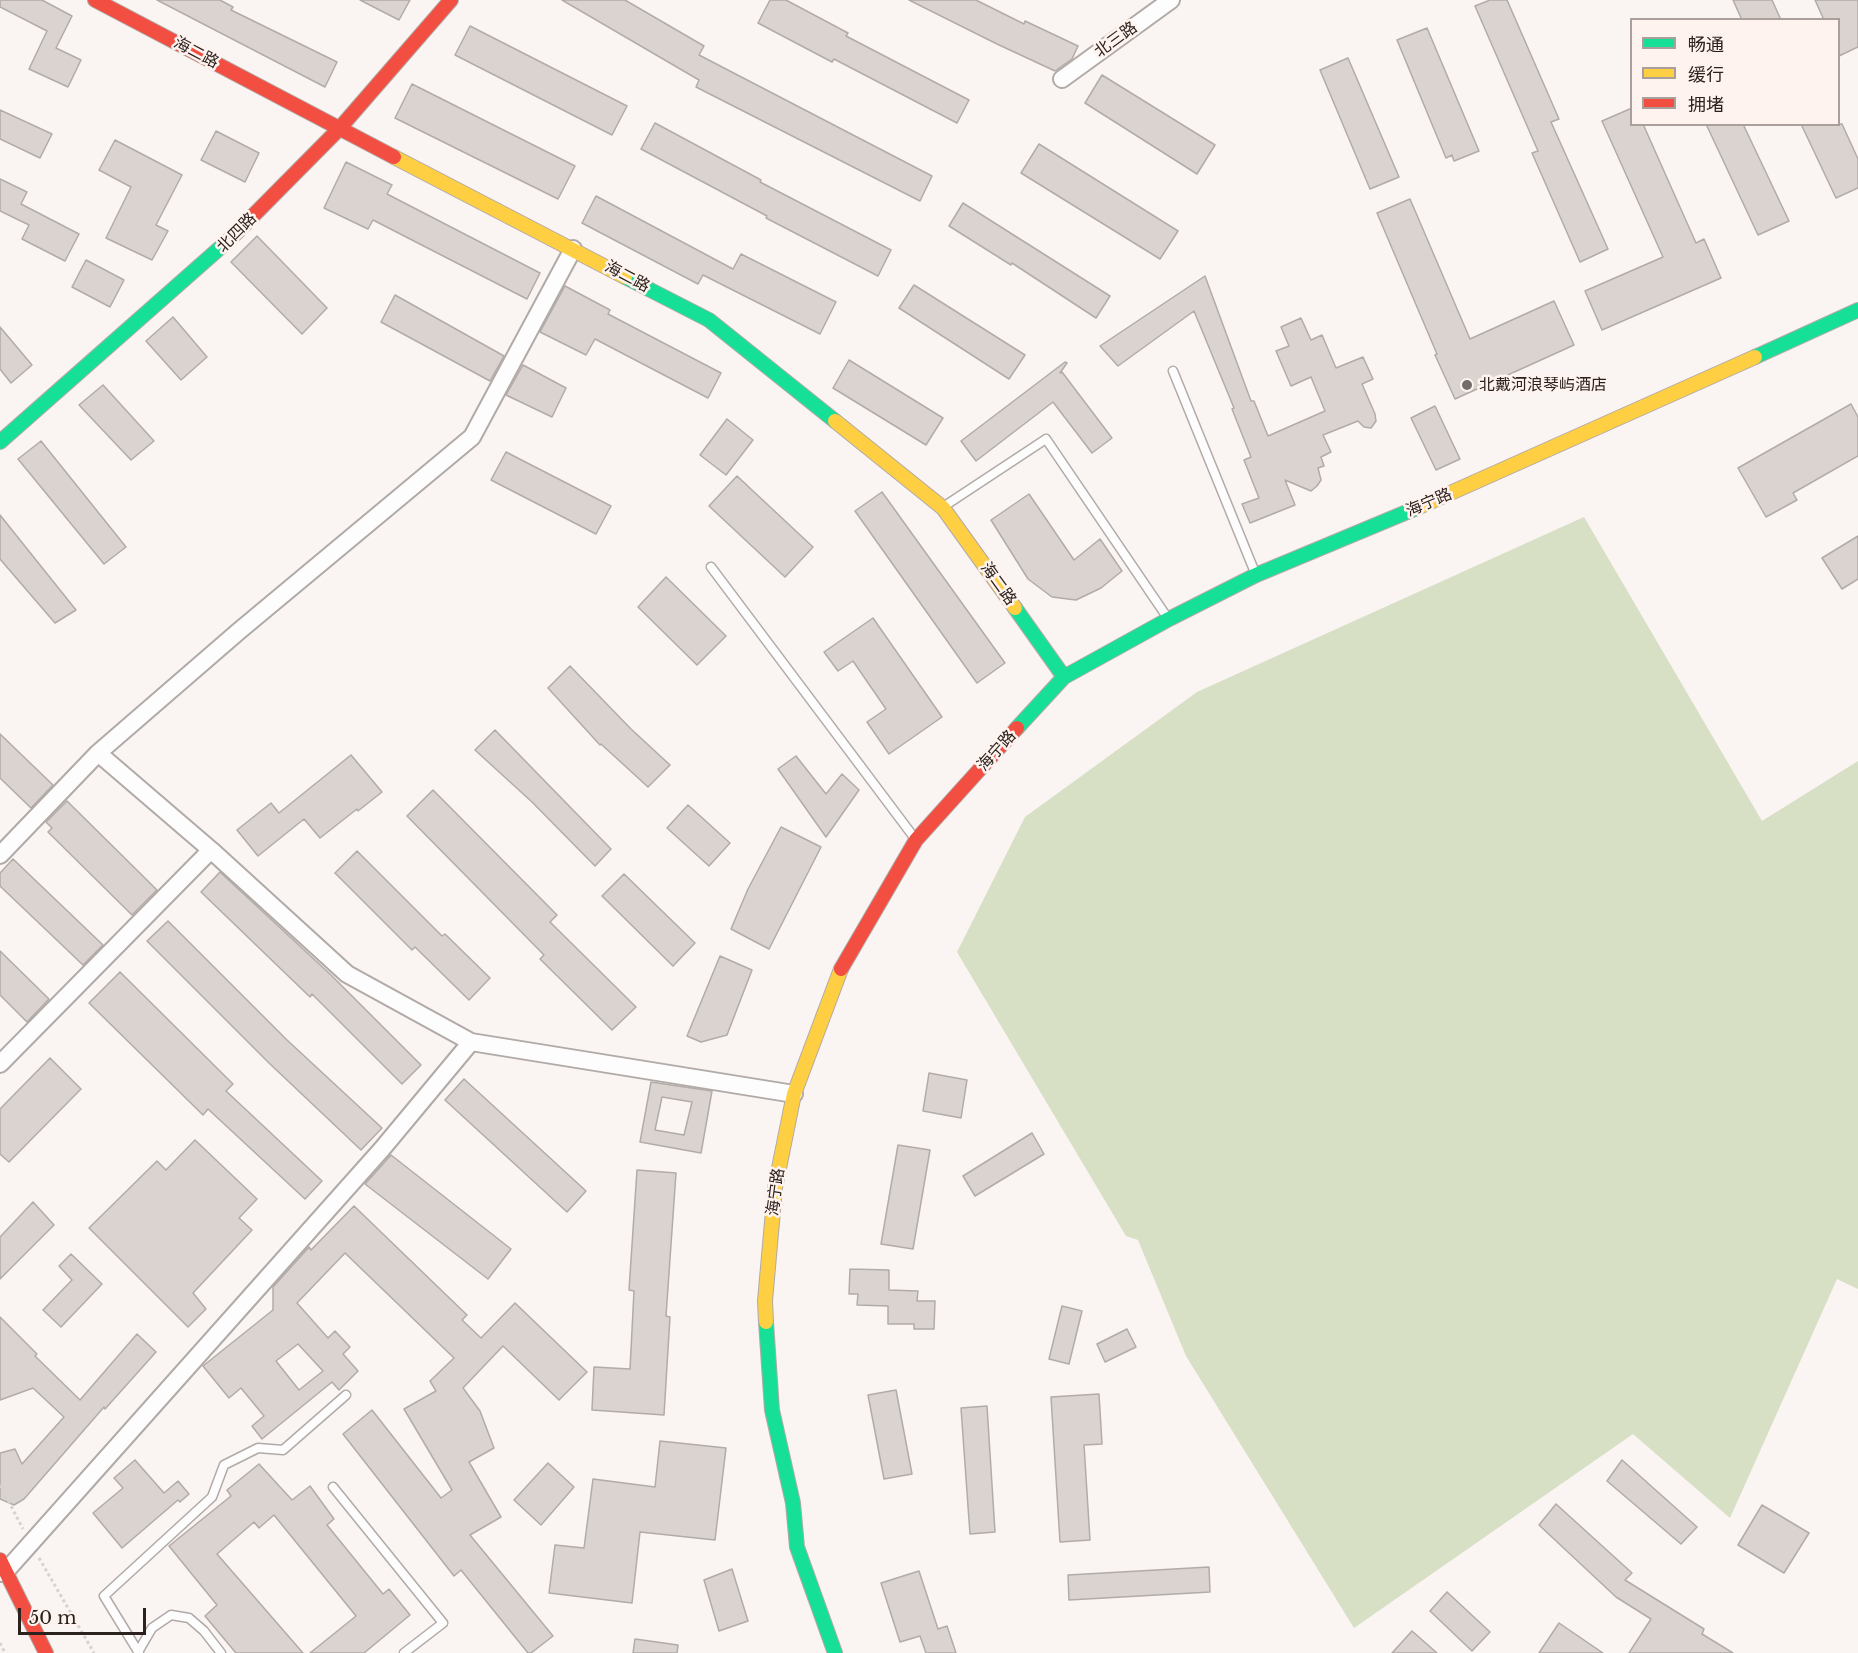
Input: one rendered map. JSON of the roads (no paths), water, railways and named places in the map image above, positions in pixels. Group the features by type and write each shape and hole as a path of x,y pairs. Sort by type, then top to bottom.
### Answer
{"main road":[{"name":"海二路","path":"95,0 709,320 943,508 1064,677"},
{"name":"北四路","path":"0,442 217,254 339,129 451,0"},
{"name":"海宁路","path":"835,1653 798,1547 793,1503 772,1410 765,1301 775,1188 794,1094 844,961 916,840 1064,677 1256,575 1439,499 1858,310"},
{"path":"2,1568 46,1653"}],"street":[{"name":"北三路","path":"1062,80 1171,0"},
{"path":"0,855 98,753 239,631 472,437 573,249"},
{"path":"98,753 211,850 347,974 471,1042 794,1094"},
{"path":"0,1064 211,850"},
{"path":"2,1568 30,1543 382,1149 471,1042"}],"lane":[{"path":"1173,372 1256,575"},
{"path":"943,508 1046,440 1169,620"},
{"path":"711,567 916,840"},
{"path":"221,1653 204,1631 189,1618 171,1615 152,1628 138,1652 104,1596 212,1497 224,1465 258,1448 283,1450 346,1395"},
{"path":"333,1487 443,1623 404,1653"}],"place":[{"name":"北戴河浪琴屿酒店","path":"1467,385"}]}
